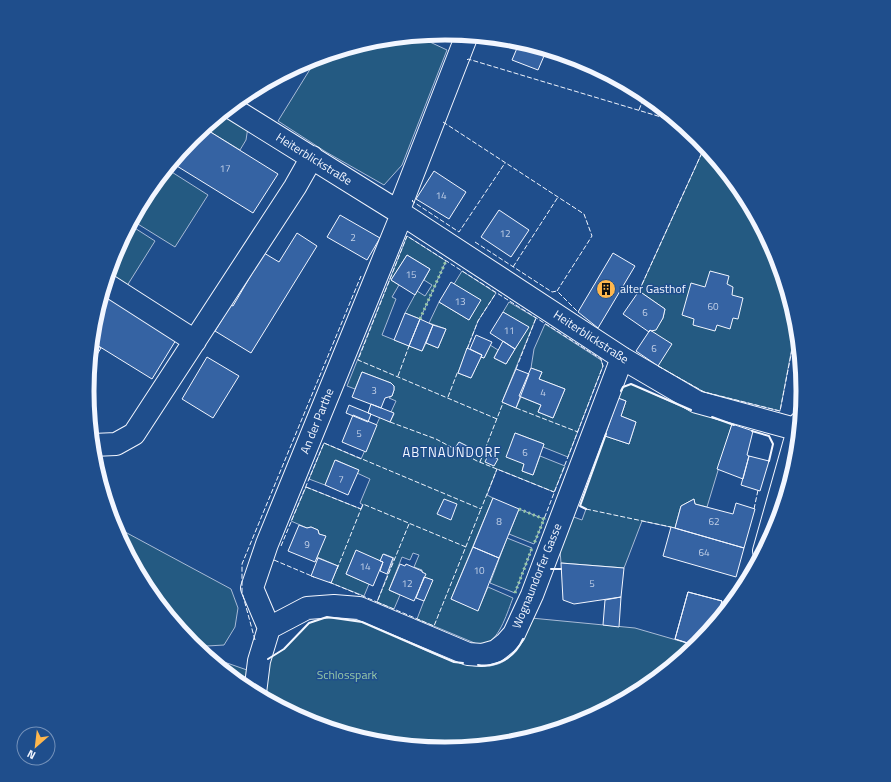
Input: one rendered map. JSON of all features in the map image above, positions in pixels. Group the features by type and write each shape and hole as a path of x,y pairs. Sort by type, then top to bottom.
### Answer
{"street":[{"path":"400,213 465,41"},
{"name":"Heiterblickstraße","path":"235,110 400,213 622,358 697,402 795,425"},
{"path":"99,445 116,444 134,434 295,187 312,157"},
{"name":"An der Parthe","path":"268,628 252,588 267,544 400,213"},
{"path":"110,287 195,341"},
{"name":"Wognaundorfer Gasse","path":"268,628 307,608 334,606 360,608 468,654 482,655 496,651 506,644 514,634 532,595 622,358"},
{"path":"775,511 789,465"},
{"path":"256,686 259,661 268,628"}],"green space":[{"path":"427,41 447,50 402,165 384,185 326,152 278,121 312,67 355,52 400,43"},
{"path":"229,115 248,127 246,140 240,150 209,131"},
{"path":"702,152 724,177 749,216 770,257 785,300 793,343 780,411 704,392 658,366 651,331 656,329 663,318 665,309 639,291"},
{"path":"172,172 208,195 175,247 137,224 154,196"},
{"path":"135,228 155,241 125,289 112,281 121,257"},
{"path":"407,236 446,261 420,319 405,313 417,291 425,296 432,285 424,280 430,269 407,255 391,280 399,285 392,297 396,299 382,335 422,351 426,343 438,348 446,329 429,323 439,302 469,320 480,300 454,284 462,271 496,293 478,321 458,373 471,378 481,357 484,358 490,345 498,350 494,358 506,364 528,327 503,312 509,302 536,318 502,402 516,408 521,397 541,405 538,412 553,418 565,389 539,379 542,372 531,368 534,349 545,324 601,360 603,366 568,457 543,447 544,444 515,433 524,464 522,471 533,475 540,456 565,466 554,492 497,469 487,495 493,498 451,599 478,610 488,587 513,598 499,630 491,640 484,644 477,644 417,619 432,580 424,577 422,570 414,567 419,555 413,553 410,560 402,557 389,590 400,595 394,609 377,602 394,558 384,554 380,561 356,551 346,574 369,584 364,596 331,583 338,566 317,557 325,536 319,534 318,530 311,527 307,528 291,521 306,487 361,509 363,505 360,503 370,479 357,473 358,470 336,460 325,485 309,479 324,443 361,459 380,417 390,422 394,414 391,412 396,401 389,398 392,396 394,390 394,386 391,383 362,372 355,389 347,386"},
{"path":"631,384 689,410 732,424 707,507 695,504 694,499 681,506 675,528 642,521 624,568 561,563 560,550 571,516 582,520 586,509 580,506 605,436 629,444 636,422 621,416 626,401 618,398 623,387"},
{"path":"519,509 544,519 534,544 509,534"},
{"path":"124,531 231,589 238,608 235,627 224,645 207,646 197,639 167,605 142,566"},
{"path":"507,538 532,548 515,593 490,583"},
{"name":"Schlosspark","path":"327,617 359,621 449,660 467,665 483,666 498,664 511,656 523,638 531,618 635,628 689,644 641,683 601,706 580,715 536,730 491,739 446,742 423,741 400,739 355,730 311,715 290,706 263,691 266,660 284,649 309,623"},
{"path":"222,661 247,670 246,680"}],"building":[{"path":"517,48 545,55 538,70 512,60"},
{"path":"209,131 278,174 253,213 177,166"},
{"path":"434,171 466,192 449,219 416,199"},
{"path":"499,210 529,230 511,257 481,237"},
{"path":"340,215 380,238 367,260 327,237"},
{"path":"297,233 317,246 251,353 215,331 231,305 233,306 264,253 279,262"},
{"name":"alter Gasthof","path":"613,253 635,266 598,328 578,312"},
{"path":"407,255 430,269 415,295 391,280"},
{"path":"710,271 729,276 727,284 733,287 732,295 743,298 738,319 733,318 730,329 717,325 715,331 693,325 694,319 682,315 691,283 705,287"},
{"path":"451,282 481,300 469,320 439,302"},
{"path":"639,291 665,309 663,318 656,330 650,330 649,332 623,314"},
{"path":"107,297 176,340 152,379 98,346"},
{"path":"503,312 529,327 515,349 490,333"},
{"path":"405,313 420,319 409,346 394,340"},
{"path":"420,319 433,325 422,351 409,346"},
{"path":"433,325 446,329 438,348 426,343"},
{"path":"650,330 672,344 658,366 636,351"},
{"path":"476,335 492,342 484,358 481,357 482,355 470,349"},
{"path":"503,341 515,349 506,364 494,358"},
{"path":"98,346 101,348 97,355"},
{"path":"467,348 482,355 471,378 458,373"},
{"path":"207,357 239,376 213,418 182,399"},
{"path":"531,368 542,372 539,379 565,389 553,418 538,412 541,405 519,396"},
{"path":"516,369 529,374 516,408 502,402"},
{"path":"362,372 391,383 394,386 392,396 385,398 381,408 352,397"},
{"path":"618,398 626,401 621,416 636,422 629,444 605,436"},
{"path":"371,404 394,413 390,422 368,413"},
{"path":"349,405 371,414 368,422 346,413"},
{"path":"353,415 377,425 366,452 342,442"},
{"path":"732,424 753,431 743,479 717,469"},
{"path":"515,433 544,444 533,475 522,471 524,464 506,457"},
{"path":"459,442 473,449 470,455 455,448"},
{"path":"488,455 498,459 494,466 485,462"},
{"path":"749,456 769,461 760,491 741,485"},
{"path":"335,460 359,470 348,495 325,485"},
{"path":"493,498 519,509 499,558 473,547"},
{"path":"444,499 457,504 451,520 437,514"},
{"path":"694,499 695,504 733,514 736,503 755,509 744,548 675,528 681,506"},
{"path":"299,525 307,528 311,527 318,530 319,534 326,536 315,562 288,551"},
{"path":"671,527 744,548 736,577 663,556"},
{"path":"473,547 499,558 478,611 451,599"},
{"path":"356,550 383,562 373,586 346,574"},
{"path":"383,554 393,558 387,574 380,571 383,562 380,561"},
{"path":"318,558 338,566 331,583 311,576"},
{"path":"561,563 624,568 621,597 574,604 563,600"},
{"path":"400,564 405,566 406,564 426,574 414,601 389,590"},
{"path":"424,577 433,580 424,601 416,598"},
{"path":"688,592 722,601 720,610 689,644 675,639"},
{"path":"688,592 722,601 720,610 689,644 675,639"},
{"path":"621,597 619,627 603,625 605,600"}],"hedge":[{"path":"420,319 446,261"},
{"path":"519,509 544,519 534,544"},
{"path":"515,593 532,548"}],"fence":[{"path":"467,60 468,59 666,119"},
{"path":"639,110 643,100"},
{"path":"443,122 584,214 592,236 557,291 578,312"},
{"path":"639,291 702,152"},
{"path":"413,200 412,201 459,232 505,163"},
{"path":"513,267 558,197"},
{"path":"497,419 358,360 407,236 601,359 603,366 544,519"},
{"path":"475,242 552,292 557,291"},
{"path":"255,640 242,592 242,564 361,276"},
{"path":"467,349 478,321 496,293"},
{"path":"516,369 536,318"},
{"path":"658,366 704,392 780,411 793,345"},
{"path":"398,376 409,346"},
{"path":"448,397 458,371"},
{"path":"480,462 503,403"},
{"path":"516,408 578,432"},
{"path":"390,422 436,439 477,461 554,492"},
{"path":"281,546 324,443 481,509 497,469"},
{"path":"306,487 361,509 337,569"},
{"path":"754,509 758,490"},
{"path":"361,509 363,504 466,547"},
{"path":"409,524 377,602 434,626 481,509"},
{"path":"586,509 671,527"},
{"path":"274,560 314,577"},
{"path":"329,582 377,602"}],"wall":[{"path":"621,391 623,387 631,384 691,410"},
{"path":"712,417 734,425"},
{"path":"752,431 769,436 773,444 769,461"},
{"path":"586,509 580,506 606,434"},
{"path":"551,569 561,569"},
{"path":"268,659 284,649 309,623 327,617 362,622 454,662 463,663"},
{"path":"478,665 492,665 505,660 515,651 523,639"}],"place":[{"name":"alter Gasthof","path":"606,289"}],"district":[{"name":"ABTNAUNDORF","path":"452,452"}]}
